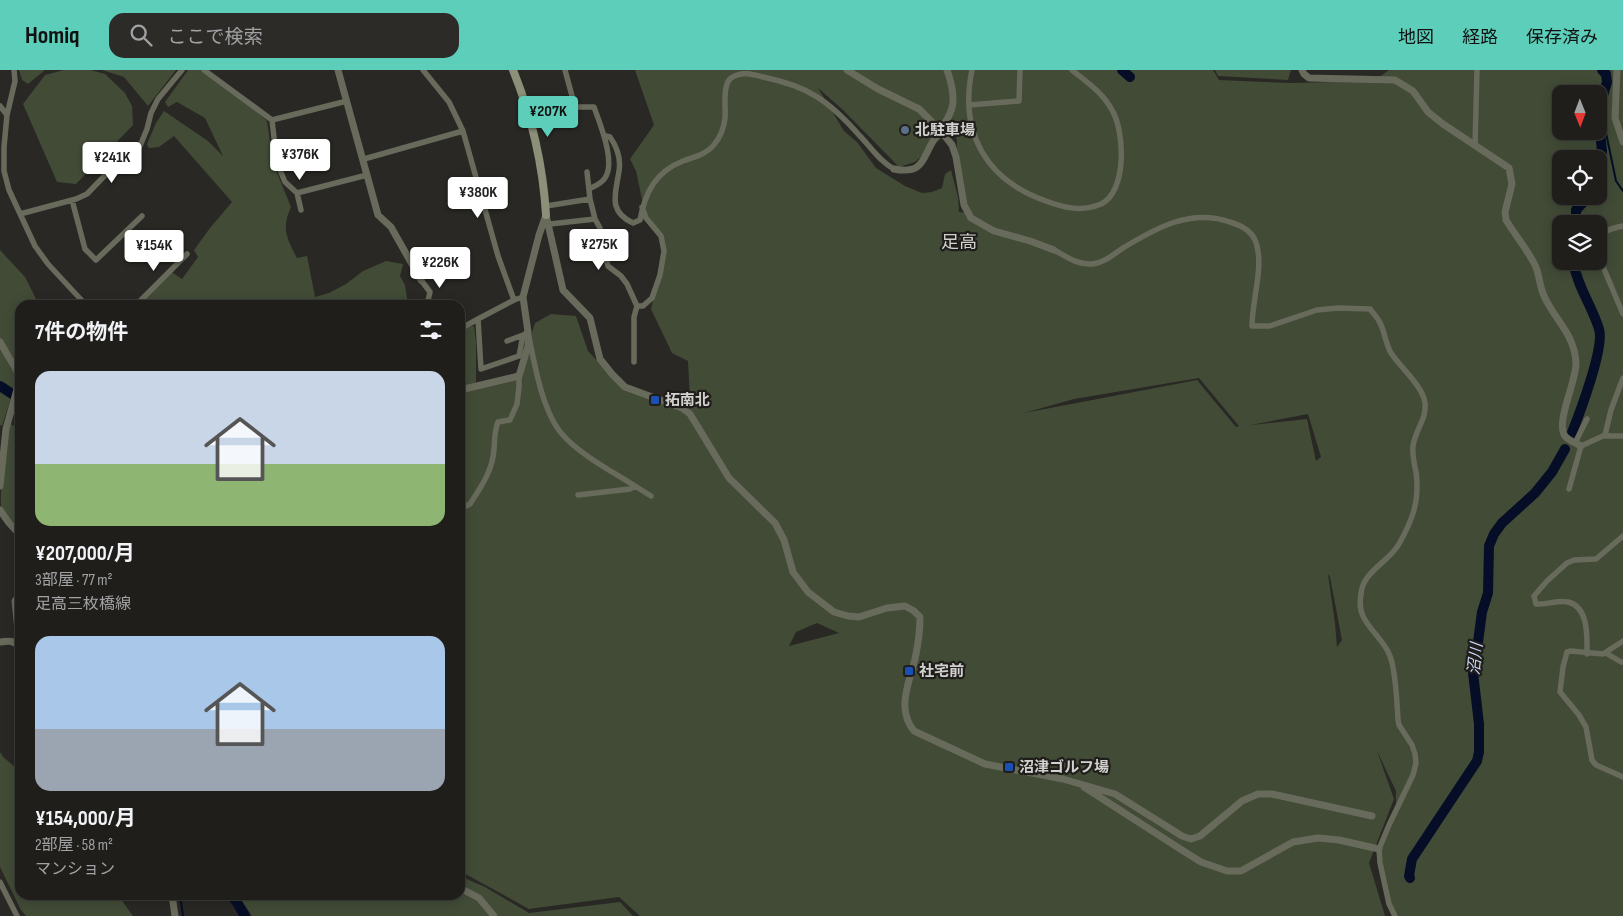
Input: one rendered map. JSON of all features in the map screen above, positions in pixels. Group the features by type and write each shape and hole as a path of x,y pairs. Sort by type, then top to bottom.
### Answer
{"main road":[{"path":"513,70 537,143 546,215"}],"street":[{"path":"14,70 15,81 7,115 4,147 4,171 9,190 39,252 81,300"},
{"path":"20,214 87,194 112,168 140,146 151,113 158,99 182,70"},
{"path":"204,70 272,120 277,163 285,182 297,193 301,210"},
{"path":"338,70 378,215 391,227 421,280 430,292 429,300"},
{"path":"423,70 449,102 463,131 498,256 514,300"},
{"path":"565,70 575,107"},
{"path":"846,70 878,89 920,109 941,131 952,145 956,157 964,205 971,218 994,231 1054,250 1080,264 1095,264 1150,232 1180,220 1197,217 1223,220 1237,224 1250,232 1257,247 1258,267 1252,309 1252,326 1270,326 1317,310 1347,308 1370,309 1380,321 1392,354 1420,390 1425,401 1424,416 1413,443 1412,455 1416,473 1416,506 1409,526 1398,547 1364,581 1361,591 1363,617 1379,637 1390,657 1399,725 1412,745 1415,754 1414,775 1388,826 1379,849 1388,904 1394,916"},
{"path":"606,136 610,137 619,155 620,170 614,194 616,206 625,219 633,223 640,220 646,194 652,184 667,170 682,161 704,153 718,139 725,119 725,90 727,83 730,78 739,74 749,74 786,82 819,96 853,127 882,159 894,169 910,170 918,166 926,157 952,107 952,86 947,70"},
{"path":"972,70 968,90 970,121 976,140 994,170 1022,191 1064,208 1079,209 1100,204 1110,199 1120,174 1122,150 1113,110 1093,86 1072,70"},
{"path":"969,105 1019,101 1020,70"},
{"path":"1302,70 1309,78 1395,80 1413,92 1428,112 1509,168 1512,184 1505,212 1506,220 1536,266 1544,297 1569,335 1576,364 1574,383 1562,423 1564,435 1578,444 1605,436 1623,436"},
{"path":"1475,146 1477,70"},
{"path":"1617,70 1615,118 1623,142"},
{"path":"272,120 347,102"},
{"path":"0,106 7,115"},
{"path":"528,112 594,107 606,136 609,172 604,180 589,189"},
{"path":"364,159 463,131"},
{"path":"587,172 590,199 595,219 600,228 601,241 608,266 621,276 627,284 636,306 634,317 634,362"},
{"path":"297,193 367,175"},
{"path":"546,206 590,199"},
{"path":"72,200 86,249 96,260 142,216"},
{"path":"636,306 643,306 652,298 660,275 664,251 661,236 646,218 642,207"},
{"path":"546,215 550,224 563,290 590,318 600,359 625,387 682,408 690,414 729,478 775,523 784,540 793,572 808,592 834,612 848,616 859,616 887,608 905,606 920,617 920,632 904,703 909,724 914,730 985,764 1046,775 1115,794 1182,836 1191,839 1200,836 1242,802 1258,794 1272,794 1372,816"},
{"path":"465,506 470,504 490,472 494,450 494,433 498,422 510,420 517,404 519,376 528,346 523,297 539,234 546,215"},
{"path":"550,224 595,219"},
{"path":"1607,230 1623,226"},
{"path":"141,300 187,254"},
{"path":"1604,270 1622,311"},
{"path":"465,326 523,297"},
{"path":"478,319 481,369 519,356 526,334"},
{"path":"507,341 526,334"},
{"path":"526,334 538,380 552,418 562,434 604,466 651,496"},
{"path":"0,342 15,370"},
{"path":"465,389 519,376"},
{"path":"1605,436 1610,410 1623,378"},
{"path":"0,486 6,429 15,400"},
{"path":"1569,489 1578,444 1586,420"},
{"path":"578,495 630,489 635,486"},
{"path":"0,510 15,530"},
{"path":"1587,654 1586,624 1579,610 1568,602 1536,604 1534,596 1567,563 1574,560 1596,559 1623,536"},
{"path":"0,642 10,641 15,644"},
{"path":"1623,642 1606,653 1567,652 1560,692 1580,716 1586,727 1592,760 1596,765 1623,777"},
{"path":"1606,653 1623,662"},
{"path":"1078,783 1201,862 1227,871 1241,871 1293,842 1318,838 1339,840 1379,849"},
{"path":"0,882 17,916"},
{"path":"465,891 479,898 494,916"},
{"path":"173,900 175,916"}],"green space":[{"path":"19,70 45,70 28,84 22,80"},
{"path":"64,70 91,70 105,74 125,93 132,106 133,125 76,184 57,182 23,104 45,75"},
{"path":"102,70 176,70 148,106 124,77"},
{"path":"188,70 200,70 250,105 267,121 273,163 291,207 286,221 286,233 297,258 307,256 315,297 329,293 346,284 363,271 386,261 403,264 400,276 405,285 407,300 143,300 170,271 182,279 198,257 194,250 232,202 174,136 159,147 149,148 147,144 156,123 164,111 208,141 223,156 205,118 177,102 168,107 165,102"},
{"path":"635,70 1213,70 1219,80 1291,83 1374,81 1389,70 1623,70 1623,916 1393,916 1380,852 1396,812 1396,791 1377,751 1394,799 1369,863 1385,916 640,916 619,897 529,909 465,874 465,327 474,326 476,382 474,384 520,372 535,323 551,314 576,316 588,351 619,384 652,397 690,401 688,361 672,353 651,309 665,255 661,236 646,218 636,171 630,159 654,125","holes":["818,88 843,110 899,167 915,162 956,125 957,149 967,213 959,212 958,197 951,170 945,174 942,188 922,193 905,186 876,168 857,142 844,131","1199,378 1239,426 1236,427 1197,380 1024,413 1074,399","1308,414 1321,457 1316,461 1307,419 1251,425","1328,574 1342,640 1337,647 1335,623","817,623 839,633 789,646 796,632"]},
{"path":"1215,70 1291,70 1288,80 1218,76"},
{"path":"0,250 25,277 36,300 15,300 15,402 11,398 2,426 0,425"},
{"path":"9,423 15,427 15,526 6,517 1,507 2,478"},
{"path":"0,752 15,767 15,898 0,867"},
{"path":"465,878 485,887 529,913 620,902 633,916 252,916 241,900 465,900"},
{"path":"16,900 122,900 133,916 26,916"}],"waterway":[{"path":"1122,70 1130,77"},
{"name":"沼川","path":"1602,70 1606,74 1606,85"},
{"name":"沼川","path":"1601,140 1602,150"},
{"path":"1607,140 1616,181 1623,191"},
{"name":"沼川","path":"1576,215 1576,210 1581,205"},
{"name":"沼川","path":"1571,435 1595,365 1600,338 1596,320 1575,270"},
{"path":"0,386 15,396"},
{"name":"沼川","path":"1410,878 1412,859 1477,761 1479,752 1479,724 1472,664 1478,642 1482,612 1488,593 1489,546 1494,534 1502,523 1535,493 1552,472 1565,449"},
{"path":"181,900 183,916"},
{"path":"235,900 245,916"}],"place":[{"name":"北駐車場","path":"905,130"},
{"name":"拓南北","path":"655,400"},
{"name":"社宅前","path":"909,671"},
{"name":"沼津ゴルフ場","path":"1009,767"}],"district":[{"name":"足高","path":"959,242"}]}
